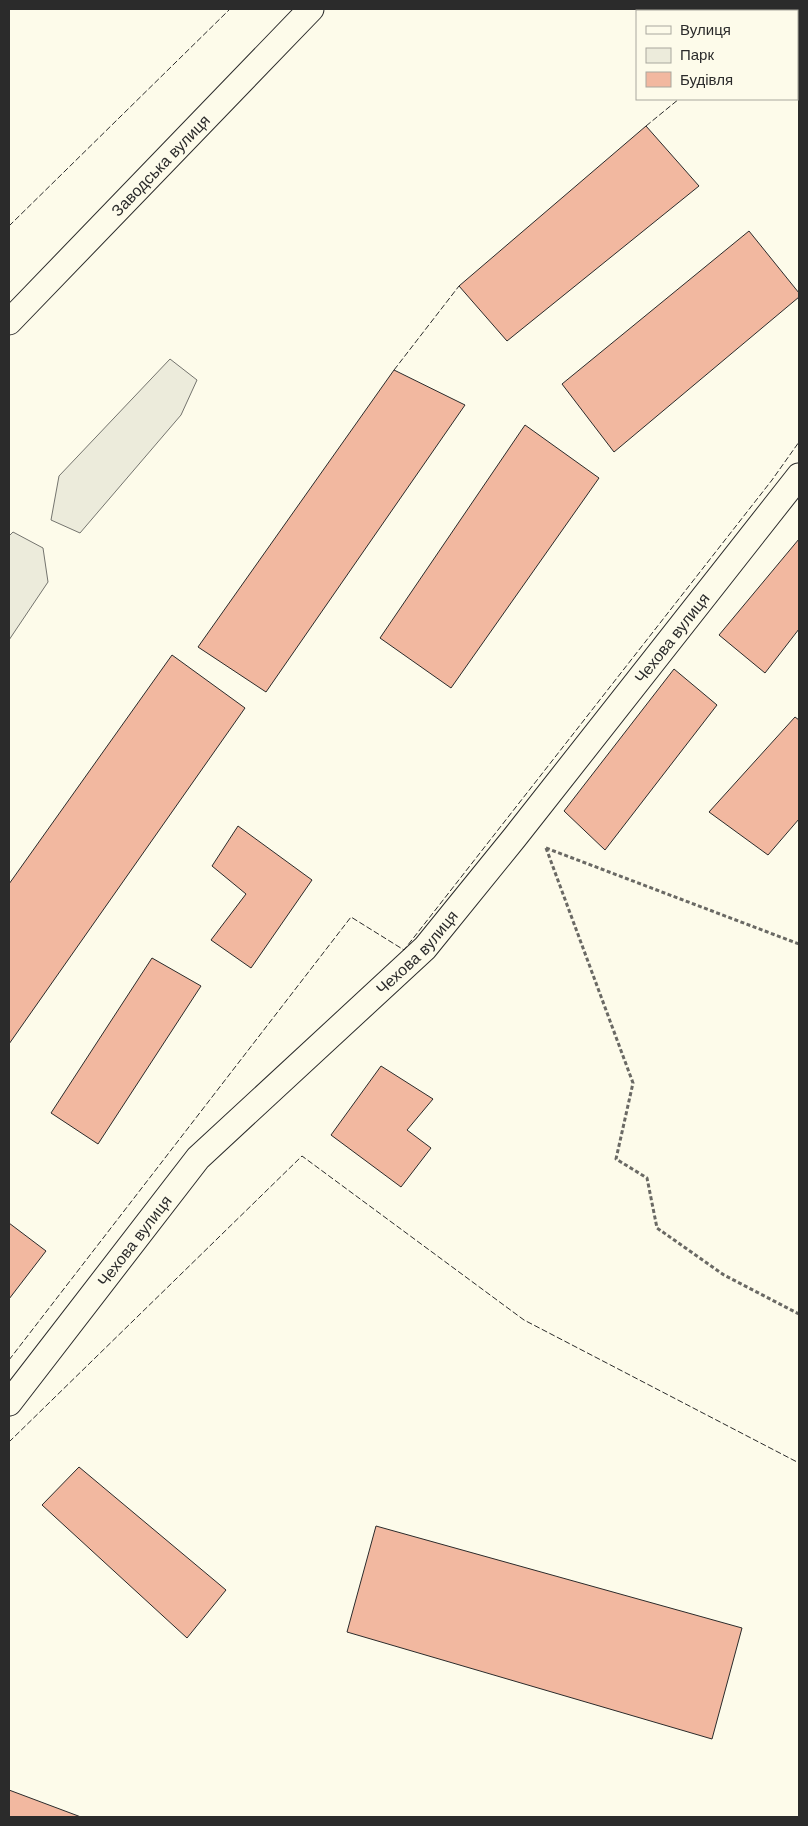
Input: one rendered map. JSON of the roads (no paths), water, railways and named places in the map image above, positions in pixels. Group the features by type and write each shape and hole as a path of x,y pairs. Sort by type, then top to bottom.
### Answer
{"street":[{"name":"Заводська вулиця","path":"9,322 311,9"},
{"name":"Чехова вулиця","path":"9,1403 198,1158 425,948 515,837 799,476"}]}
